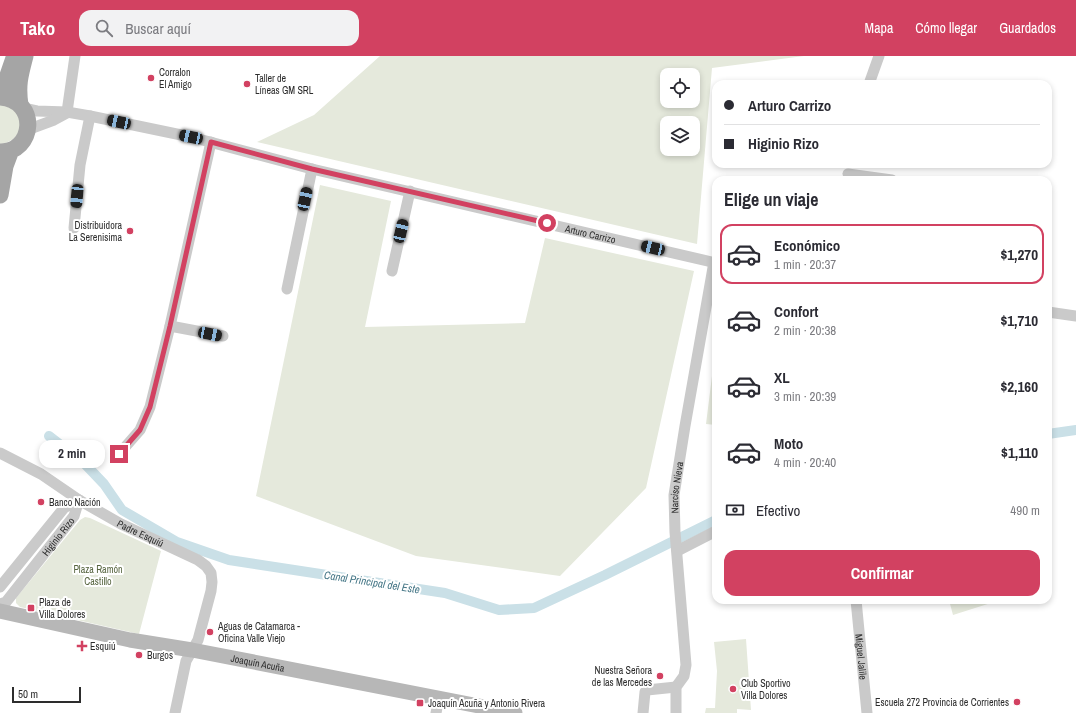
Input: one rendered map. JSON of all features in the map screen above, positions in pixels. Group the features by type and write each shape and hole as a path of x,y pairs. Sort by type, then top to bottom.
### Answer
{"main road":[{"path":"0,93 7,79 15,56"},
{"path":"0,195 5,166 5,151 18,146 23,140 27,130 28,120 18,92 18,81 25,56"},
{"path":"0,97 13,99 22,106"}],"street":[{"path":"27,130 54,120 67,112 75,56"},
{"path":"870,80 879,56"},
{"name":"Arturo Carrizo","path":"22,106 36,111 67,112 90,116 211,142 312,169 712,262"},
{"path":"74,228 80,165 90,116"},
{"path":"119,454 140,430 150,407 170,326 211,142"},
{"path":"287,289 312,169"},
{"path":"848,173 867,176"},
{"path":"392,271 410,191"},
{"name":"Narciso Nieva","path":"676,713 676,687 684,676 686,666 675,532 674,495 684,426 712,279"},
{"path":"1052,313 1076,316"},
{"path":"170,326 223,336"},
{"name":"Padre Esquiú","path":"0,453 41,474 79,500 121,524 198,560 206,566 211,573 211,591 198,640 186,661 175,713"},
{"name":"Higinio Rizo","path":"0,587 64,508 79,500"},
{"name":"Higinio Rizo","path":"0,604 6,602 74,516 79,500"},
{"path":"677,551 712,533"},
{"name":"Miguel Jalile","path":"856,604 867,713"},
{"name":"Joaquín Acuña","path":"0,612 130,640 192,650 515,713"},
{"path":"643,713 645,692 647,690 676,687"},
{"path":"436,713 439,698"}],"green space":[{"path":"380,56 804,56 712,68 697,244 257,142 314,115"},
{"path":"0,104 16,110 21,127 15,138 0,144"},
{"path":"320,185 391,201 365,327 525,323 545,238 694,271 646,488 560,576 416,556 256,496"},
{"path":"712,376 712,425 706,424"},
{"name":"Plaza Ramón Castillo","path":"85,517 161,551 139,634 20,607 16,603 16,598 80,520"},
{"path":"950,604 988,604 953,615"},
{"name":"Club Sportivo Villa Dolores","path":"746,639 751,710 737,709 737,713 705,713 706,708 715,708 717,671 714,642"}],"waterway":[{"name":"Canal Principal del Este","path":"1052,433 1076,430"},
{"name":"Canal Principal del Este","path":"49,436 84,463 104,484 122,510 177,542 229,560 445,593 499,610 534,608 712,522"}],"place":[{"name":"Corralon El Amigo","path":"151,78"},
{"name":"Taller de Líneas GM SRL","path":"247,84"},
{"name":"Distribuidora La Serenisima","path":"130,231"},
{"name":"Banco Nación","path":"41,502"},
{"name":"Plaza de Villa Dolores","path":"31,608"},
{"name":"Aguas de Catamarca - Oficina Valle Viejo","path":"210,632"},
{"name":"Esquiú","path":"82,646"},
{"name":"Burgos","path":"139,655"},
{"name":"Nuestra Señora de las Mercedes","path":"660,676"},
{"name":"Club Sportivo Villa Dolores","path":"733,689"},
{"name":"Escuela 272 Provincia de Corrientes","path":"1017,702"},
{"name":"Joaquín Acuña y Antonio Rivera","path":"420,703"}],"route":[{"path":"119,454 140,430 150,407 170,326 211,142 312,169 547,223"}]}
